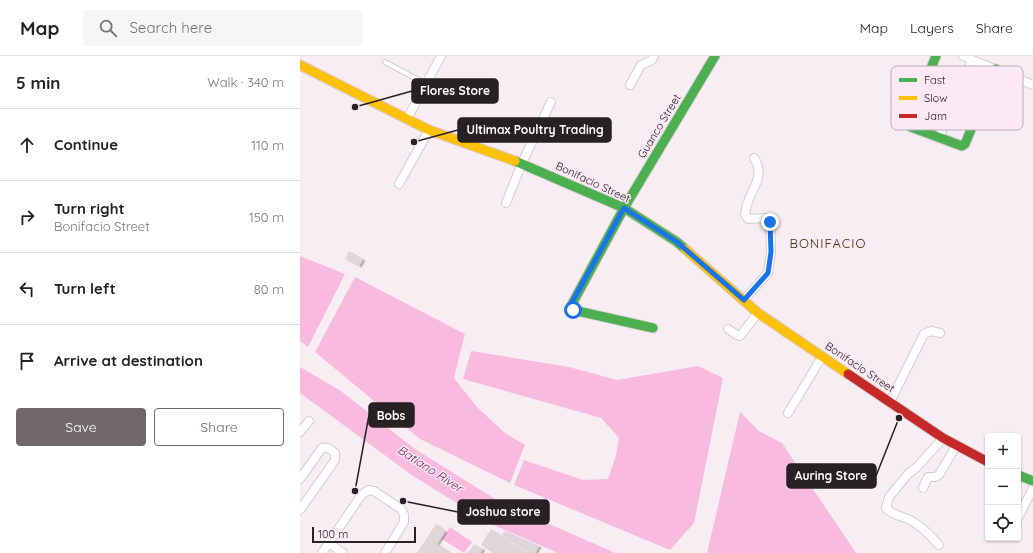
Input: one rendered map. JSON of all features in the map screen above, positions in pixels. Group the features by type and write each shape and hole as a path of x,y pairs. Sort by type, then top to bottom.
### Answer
{"street":[{"path":"407,119 441,56"},
{"path":"630,85 641,65 652,60 654,56"},
{"name":"Guanco Street","path":"653,328 573,310 570,307 624,208 715,56"},
{"path":"932,66 936,56"},
{"path":"963,56 988,66"},
{"path":"969,66 972,60"},
{"name":"Bonifacio Street","path":"300,65 429,130 522,163 624,208 677,242 758,313 943,438 985,460"},
{"path":"1023,81 1033,85"},
{"path":"506,203 522,163 550,102"},
{"path":"399,184 429,130"},
{"path":"917,130 962,146 964,145 970,130"},
{"path":"939,137 942,130"},
{"path":"744,300 768,273 771,252 770,222 765,218 748,219 745,214 748,201 759,178 759,165 754,158"},
{"path":"728,329 740,336 758,313"},
{"path":"890,402 924,334 931,331 940,333"},
{"path":"788,413 822,357"},
{"path":"300,432 309,421"},
{"path":"939,545 911,520 891,514 886,508 889,497 908,474 917,467 943,438"},
{"path":"923,488 929,477 939,476 956,446"},
{"path":"300,479 322,448 328,448 335,453 335,460 300,510"},
{"path":"1021,476 1033,481"},
{"path":"1021,512 1033,488"},
{"path":"322,553 362,494 369,490 374,491 401,509 404,515 404,522 385,553"},
{"path":"329,543 343,553"}],"lane":[{"path":"385,62 426,84"}],"water":[{"path":"300,256 345,274 308,347 300,341"},
{"path":"355,277 465,334 454,378 477,407 505,433 525,445 510,483 420,439 315,352"},
{"path":"471,351 569,367 617,380 698,366 723,378 694,523 670,550 514,485 524,460 583,480 608,479 616,455 619,438 601,418 463,379"},
{"name":"Batiano River","path":"300,367 341,391 415,449 500,502 615,553 558,553 489,523 413,476 300,393"},
{"path":"740,412 759,431 782,443 856,553 707,553"},
{"path":"450,527 472,542 464,553 442,539"}],"building":[{"path":"349,251 363,259 359,266 345,259"},
{"path":"436,524 445,531 437,544 451,553 417,553"},
{"path":"491,529 527,553 494,553 481,545"},
{"path":"505,531 539,546 535,553 529,553 502,535"},
{"path":"474,544 483,549 480,553 468,553"}],"traffic: fast":[{"path":"653,328 573,310 571,309 571,306 624,208 715,56"},
{"path":"932,66 936,56"},
{"path":"919,130 962,146 965,144 971,130"},
{"path":"515,161 624,208 677,242 685,249"},
{"path":"1021,476 1033,481"}],"traffic: slow":[{"path":"300,65 429,130 515,161"},
{"path":"685,249 758,313 848,374"}],"traffic: jam":[{"path":"848,374 943,438 985,460"}],"place":[{"name":"Flores Store","path":"355,107"},
{"name":"Ultimax Poultry Trading","path":"414,142"},
{"name":"Auring Store","path":"899,418"},
{"name":"Bobs","path":"355,491"},
{"name":"Joshua store","path":"403,501"}],"district":[{"name":"BONIFACIO","path":"828,243"}],"route":[{"path":"573,310 570,306 624,208 677,242 744,300 768,273 771,252 770,222"}]}
